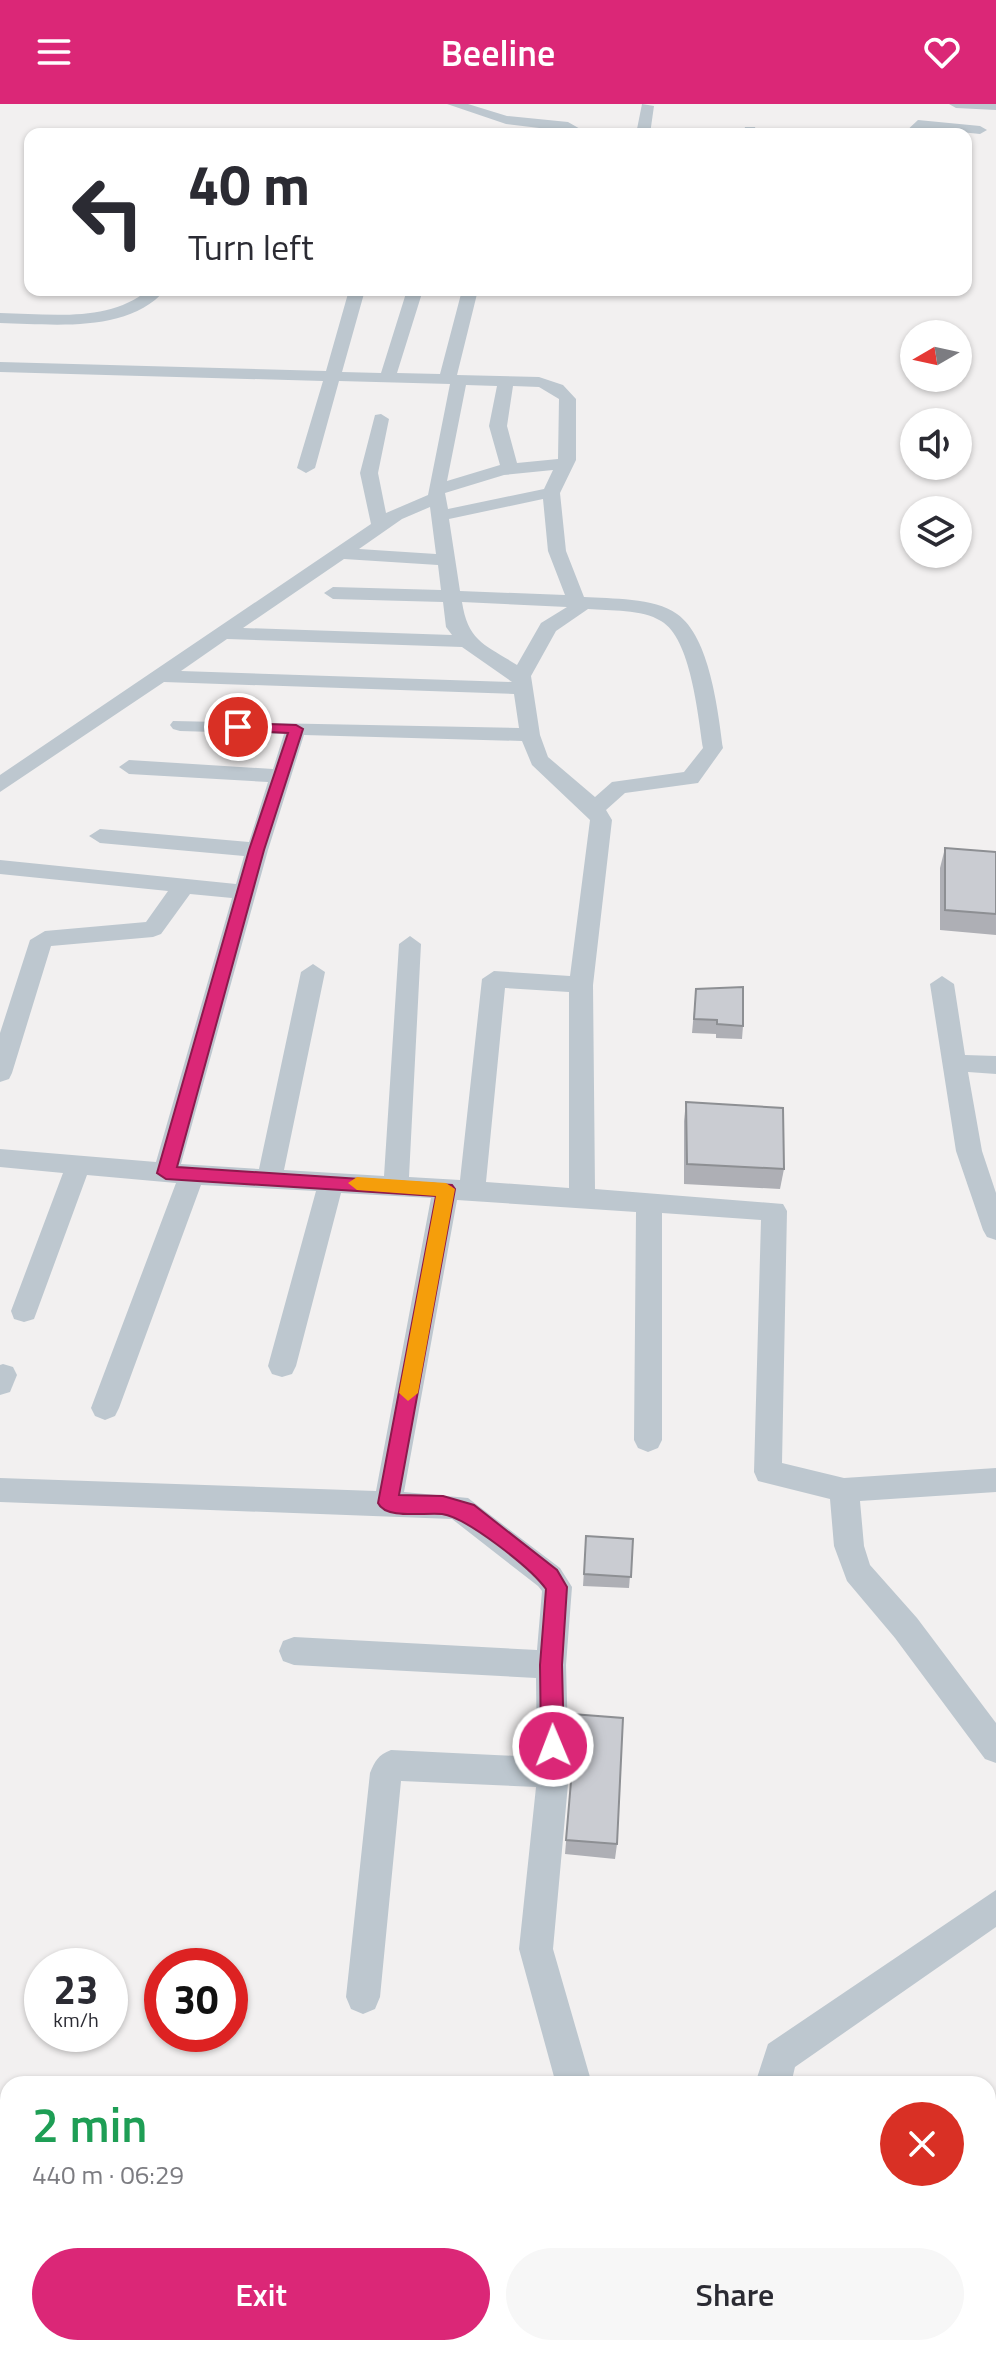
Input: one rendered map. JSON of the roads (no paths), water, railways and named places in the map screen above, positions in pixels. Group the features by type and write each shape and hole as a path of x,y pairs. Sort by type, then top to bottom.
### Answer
{"street":[{"path":"454,104 572,128"},
{"path":"956,104 996,106"},
{"path":"644,128 647,106"},
{"path":"972,134 996,121"},
{"path":"915,128 918,124 959,128"},
{"path":"972,129 980,130"},
{"path":"0,318 104,316 152,296"},
{"path":"306,468 355,296"},
{"path":"387,379 415,296"},
{"path":"469,296 453,380 437,501 456,627 466,641 522,682"},
{"path":"0,367 545,383 569,398 566,464 551,493 557,551 579,603 577,611 548,627 522,682 530,735 545,767 595,809 601,828 581,985 582,1198"},
{"path":"506,381 498,426 510,469"},
{"path":"380,526 369,469 381,419"},
{"path":"0,785 408,509 437,501 510,469 566,464"},
{"path":"437,501 551,493"},
{"path":"340,553 446,560"},
{"path":"333,593 579,603 657,609 671,618 704,684 713,748 691,778 619,787 595,809"},
{"path":"223,633 466,641"},
{"path":"159,676 522,682"},
{"path":"180,725 530,735"},
{"path":"105,1408 179,1174 245,892 296,729"},
{"path":"129,767 281,776"},
{"path":"100,836 257,850"},
{"path":"0,867 245,892"},
{"path":"0,1073 38,946 45,939 153,929 185,884"},
{"path":"396,1186 410,944"},
{"path":"270,1178 313,972"},
{"path":"388,1503 459,1190 494,979 581,985"},
{"path":"942,984 969,1151 996,1230"},
{"path":"955,1063 996,1065"},
{"path":"0,1158 179,1174 774,1211 768,1472 844,1490 996,1480"},
{"path":"24,1311 79,1164"},
{"path":"282,1366 331,1182"},
{"path":"648,1440 649,1203"},
{"path":"0,1490 443,1505 467,1512 549,1577 557,1587 558,1598 551,1665 553,1773 536,1949 572,2076"},
{"path":"844,1490 849,1546 858,1572 906,1628 996,1748"},
{"path":"294,1651 551,1665"},
{"path":"363,1997 386,1773 391,1765 553,1773"},
{"path":"775,2076 780,2056 996,1907"}]}
